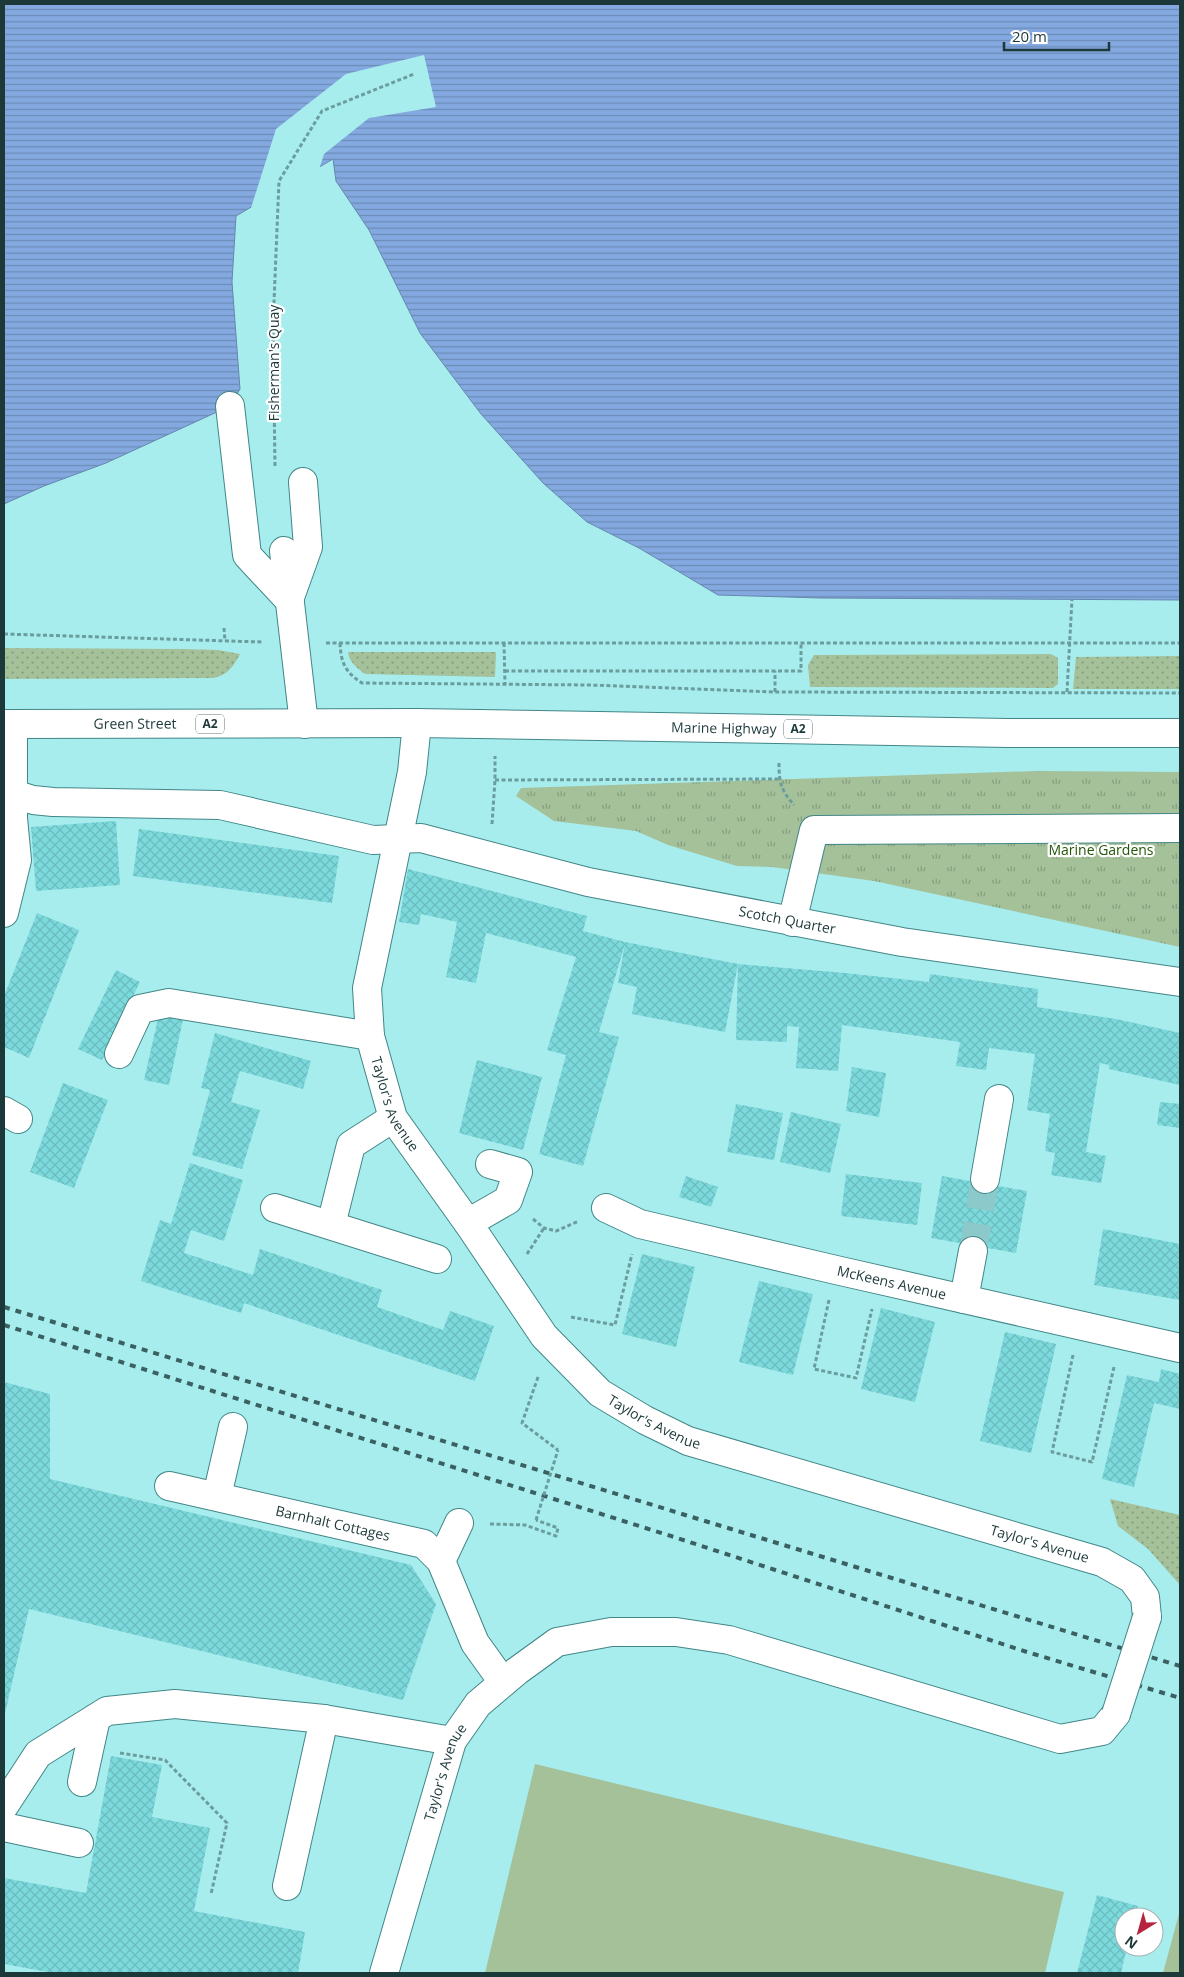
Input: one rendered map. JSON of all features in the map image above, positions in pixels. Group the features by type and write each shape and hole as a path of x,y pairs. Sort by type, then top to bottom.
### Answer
{"street":[{"path":"230,406 247,555 289,600"},
{"path":"289,600 308,547 303,482"},
{"path":"284,551 304,724"},
{"name":"Green Street","path":"8,724 417,723"},
{"name":"Marine Highway","path":"417,723 1008,733 1180,733"},
{"name":"Taylor's Avenue","path":"384,1973 452,1741 478,1704 503,1682 557,1642 611,1632 676,1632 729,1640 1060,1739 1102,1731 1116,1714 1147,1617 1145,1597 1132,1578 1102,1562 688,1441 645,1420 600,1393 547,1339 468,1223 393,1118 370,1036 367,988 412,772 417,723"},
{"path":"4,913 17,860 8,793 8,724"},
{"path":"8,793 33,800 53,802 220,805 373,840 398,839"},
{"path":"792,922 814,830 1179,828"},
{"name":"Scotch Quarter","path":"398,839 421,838 588,882 792,922 902,942 1180,982"},
{"path":"120,1054 140,1009 169,1003 370,1036"},
{"path":"985,1179 999,1099"},
{"path":"331,1224 351,1145 393,1118"},
{"path":"468,1223 508,1200 518,1172 490,1164"},
{"path":"275,1208 331,1224 436,1259"},
{"name":"McKeens Avenue","path":"606,1208 640,1224 1180,1348"},
{"path":"964,1299 972,1251"},
{"path":"217,1496 233,1427"},
{"name":"Barnhalt Cottages","path":"169,1486 424,1544 441,1560 475,1643 503,1682"},
{"path":"441,1560 459,1524"},
{"path":"4,1806 38,1754 106,1711 175,1704 324,1719 452,1741"},
{"path":"82,1782 96,1718"},
{"path":"287,1886 324,1719"},
{"path":"4,1827 79,1843"}],"path":[{"name":"Fisherman's Quay","path":"275,468 274,326 279,181 322,111 414,74"},
{"path":"1067,692 1072,599"},
{"path":"224,628 225,641"},
{"path":"4,634 294,643 1180,643"},
{"path":"340,643 343,663 351,675 362,683 590,685 774,692 1180,693"},
{"path":"504,643 505,684"},
{"path":"505,670 801,671 801,643"},
{"path":"774,692 775,671"},
{"path":"490,855 495,780 495,725"},
{"path":"779,763 779,778 783,792 814,830"},
{"path":"495,780 779,778"},
{"path":"508,1200 544,1228 556,1232 606,1208"},
{"path":"459,1524 525,1525 556,1536 558,1528 536,1520 558,1450 522,1423 547,1339 570,1316 615,1326 640,1224"},
{"path":"836,1270 814,1369 856,1378 879,1280"},
{"path":"1079,1325 1052,1452 1092,1462 1122,1334"},
{"path":"124,1709 118,1753 165,1760 227,1823 212,1894"}],"green space":[{"path":"4,648 183,649 218,650 240,654 230,670 223,675 213,678 4,679"},
{"path":"348,652 496,652 495,677 365,674 352,662"},
{"path":"1051,654 1058,658 1058,684 1053,688 810,687 808,665 814,655"},
{"path":"1180,656 1180,689 1073,689 1076,657"},
{"name":"Marine Gardens","path":"1035,771 1180,772 1180,947 874,881 772,867 737,866 668,845 636,831 554,821 516,796 521,788"},
{"path":"1110,1499 1180,1515 1180,1585 1148,1549 1118,1526"},
{"path":"535,1764 1064,1892 1045,1973 485,1973"},
{"path":"1180,1910 1180,1973 1163,1973"}],"water":[{"path":"4,4 1180,4 1180,600 820,598 718,595 639,548 587,522 543,483 481,414 420,333 369,230 336,181 333,159 236,216 232,282 240,389 230,406 106,463 44,486 4,504"}],"pier":[{"path":"424,55 436,107 369,118 324,154 319,170 250,211 276,129 346,74"}],"building":[{"path":"116,821 120,885 36,891 31,827"},
{"path":"139,829 339,856 332,903 133,876"},
{"path":"408,869 587,916 583,931 625,942 738,964 725,1032 632,1014 637,987 618,983 625,944 599,1032 619,1037 583,1166 539,1154 566,1055 547,1050 576,957 486,933 476,983 446,977 457,922 421,914 419,925 399,922"},
{"path":"37,913 79,930 29,1058 4,1047 4,996"},
{"path":"738,964 929,982 930,974 1038,989 1037,1007 1116,1019 1180,1033 1180,1085 1109,1069 1109,1065 1100,1063 1086,1152 1106,1156 1101,1183 1051,1175 1055,1153 1045,1151 1050,1114 1027,1110 1035,1054 989,1048 986,1070 956,1066 960,1042 842,1025 838,1071 796,1068 799,1027 787,1026 787,1042 736,1040"},
{"path":"116,970 140,982 102,1060 78,1049"},
{"path":"160,1010 184,1015 169,1085 144,1080"},
{"path":"215,1033 311,1061 303,1089 240,1071 231,1102 260,1110 242,1169 192,1155 210,1090 201,1088"},
{"path":"477,1060 542,1077 523,1150 459,1133"},
{"path":"852,1067 886,1073 879,1117 846,1111"},
{"path":"63,1083 108,1100 74,1188 30,1172"},
{"path":"1160,1102 1180,1104 1180,1128 1157,1125"},
{"path":"736,1104 783,1113 774,1160 727,1152"},
{"path":"791,1112 841,1124 830,1173 780,1162"},
{"path":"190,1163 243,1180 224,1241 191,1230 184,1253 253,1275 260,1249 382,1290 377,1307 443,1330 450,1311 494,1326 475,1381 244,1303 241,1313 141,1281 160,1220 171,1224"},
{"path":"846,1174 922,1183 917,1225 841,1216"},
{"path":"686,1176 718,1187 711,1207 679,1197"},
{"path":"942,1176 1027,1191 1016,1253 931,1238"},
{"path":"1103,1229 1180,1244 1180,1300 1094,1285"},
{"path":"642,1254 695,1267 676,1347 622,1334"},
{"path":"759,1281 813,1294 793,1375 739,1362"},
{"path":"881,1308 935,1322 915,1402 861,1389"},
{"path":"1005,1332 1056,1344 1031,1453 980,1441"},
{"path":"1161,1369 1180,1374 1180,1409 1154,1403 1134,1487 1102,1479 1127,1375 1159,1382"},
{"path":"4,1382 50,1394 50,1479 411,1565 436,1604 403,1700 29,1609 4,1718"},
{"path":"111,1756 162,1765 152,1817 210,1828 194,1911 305,1932 298,1973 53,1973 4,1964 4,1878 86,1893"},
{"path":"1097,1895 1138,1906 1114,1907 1114,1957 1125,1957 1121,1973 1077,1973"}],"tunnel":[{"path":"973,1251 985,1179"}],"railway":[{"path":"4,1307 1180,1666"},
{"path":"4,1325 674,1537 1027,1652 1180,1698"}]}
